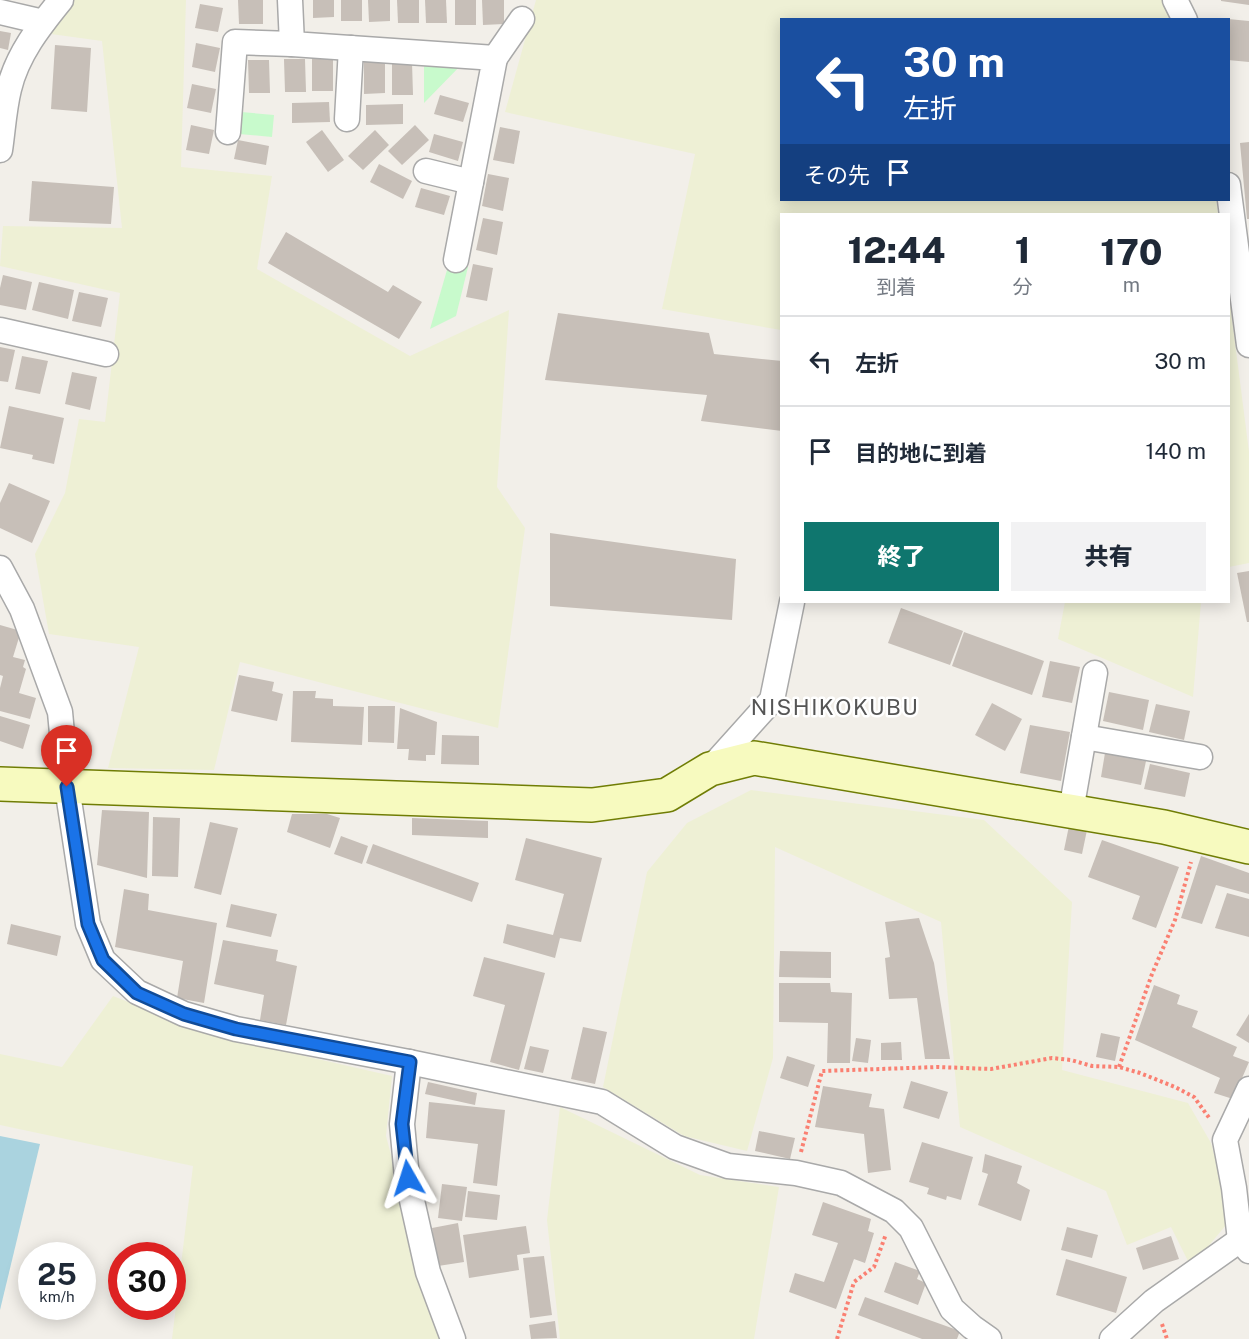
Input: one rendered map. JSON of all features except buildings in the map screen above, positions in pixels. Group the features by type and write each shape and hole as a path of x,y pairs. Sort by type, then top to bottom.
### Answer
{"street":[{"path":"0,150 9,89 22,54 61,0"},
{"path":"290,0 292,44"},
{"path":"1175,0 1184,18"},
{"path":"0,12 43,22"},
{"path":"456,260 495,58 522,19"},
{"path":"228,132 235,42 495,58"},
{"path":"347,119 351,48"},
{"path":"426,171 471,183"},
{"path":"1230,200 1249,345"},
{"path":"0,330 106,354"},
{"path":"0,568 22,609 60,712 67,787 88,924 103,960 137,993 184,1014 236,1029 602,1102 675,1147 728,1166 796,1173 841,1183 894,1211 911,1228 952,1308 989,1339"},
{"path":"0,784 592,805 668,795 710,769 772,700 792,603"},
{"path":"1071,811 1095,673"},
{"path":"1084,737 1200,757"},
{"path":"710,769 754,758 1164,827 1249,847"},
{"path":"410,1062 402,1124 408,1178 428,1272 453,1339"},
{"path":"1112,1339 1154,1301 1244,1246 1226,1140 1249,1089"}],"path":[{"path":"1119,1067 1152,974 1175,920 1199,835"},
{"path":"796,1173 822,1071 938,1067 990,1069 1052,1058 1092,1066 1119,1067 1140,1073 1194,1097 1226,1140"},
{"path":"837,1339 854,1282 874,1267 894,1211"}],"green space":[{"path":"74,0 186,0 181,167 272,176 257,269 410,356 509,310 497,487 525,528 498,728 240,662 214,770 108,768 139,647 49,634 35,554 65,493 79,419 105,422 120,293 0,266 3,226 122,228 102,41 51,34"},
{"path":"536,0 1164,0 1173,18 780,18 780,201 1216,201 1218,213 780,213 780,330 662,309 695,154 505,112"},
{"path":"424,60 463,63 424,103"},
{"path":"241,112 274,115 272,137 239,134"},
{"path":"449,263 468,267 456,316 430,329"},
{"path":"1230,304 1249,452 1249,563 1230,567"},
{"path":"1065,603 1201,603 1193,697 1058,639"},
{"path":"751,790 984,820 1072,902 1062,1070 1188,1103 1211,1143 1231,1219 1191,1267 1171,1227 1127,1245 1106,1191 960,1127 941,922 775,847 773,1058 747,1151 684,1136 603,1087 647,872 687,823"},
{"path":"113,996 213,1035 392,1076 386,1136 440,1339 172,1339 174,1320 186,1320 186,1242 184,1242 193,1166 0,1125 0,1054 62,1067"},
{"path":"560,1107 700,1175 779,1187 754,1339 560,1339 547,1220"}],"water":[{"path":"0,1136 40,1144 0,1310"}],"district":[{"name":"NISHIKOKUBU","path":"835,707"}],"route":[{"path":"67,787 88,924 103,960 137,993 184,1014 236,1029 410,1062 402,1124 408,1178"}]}
